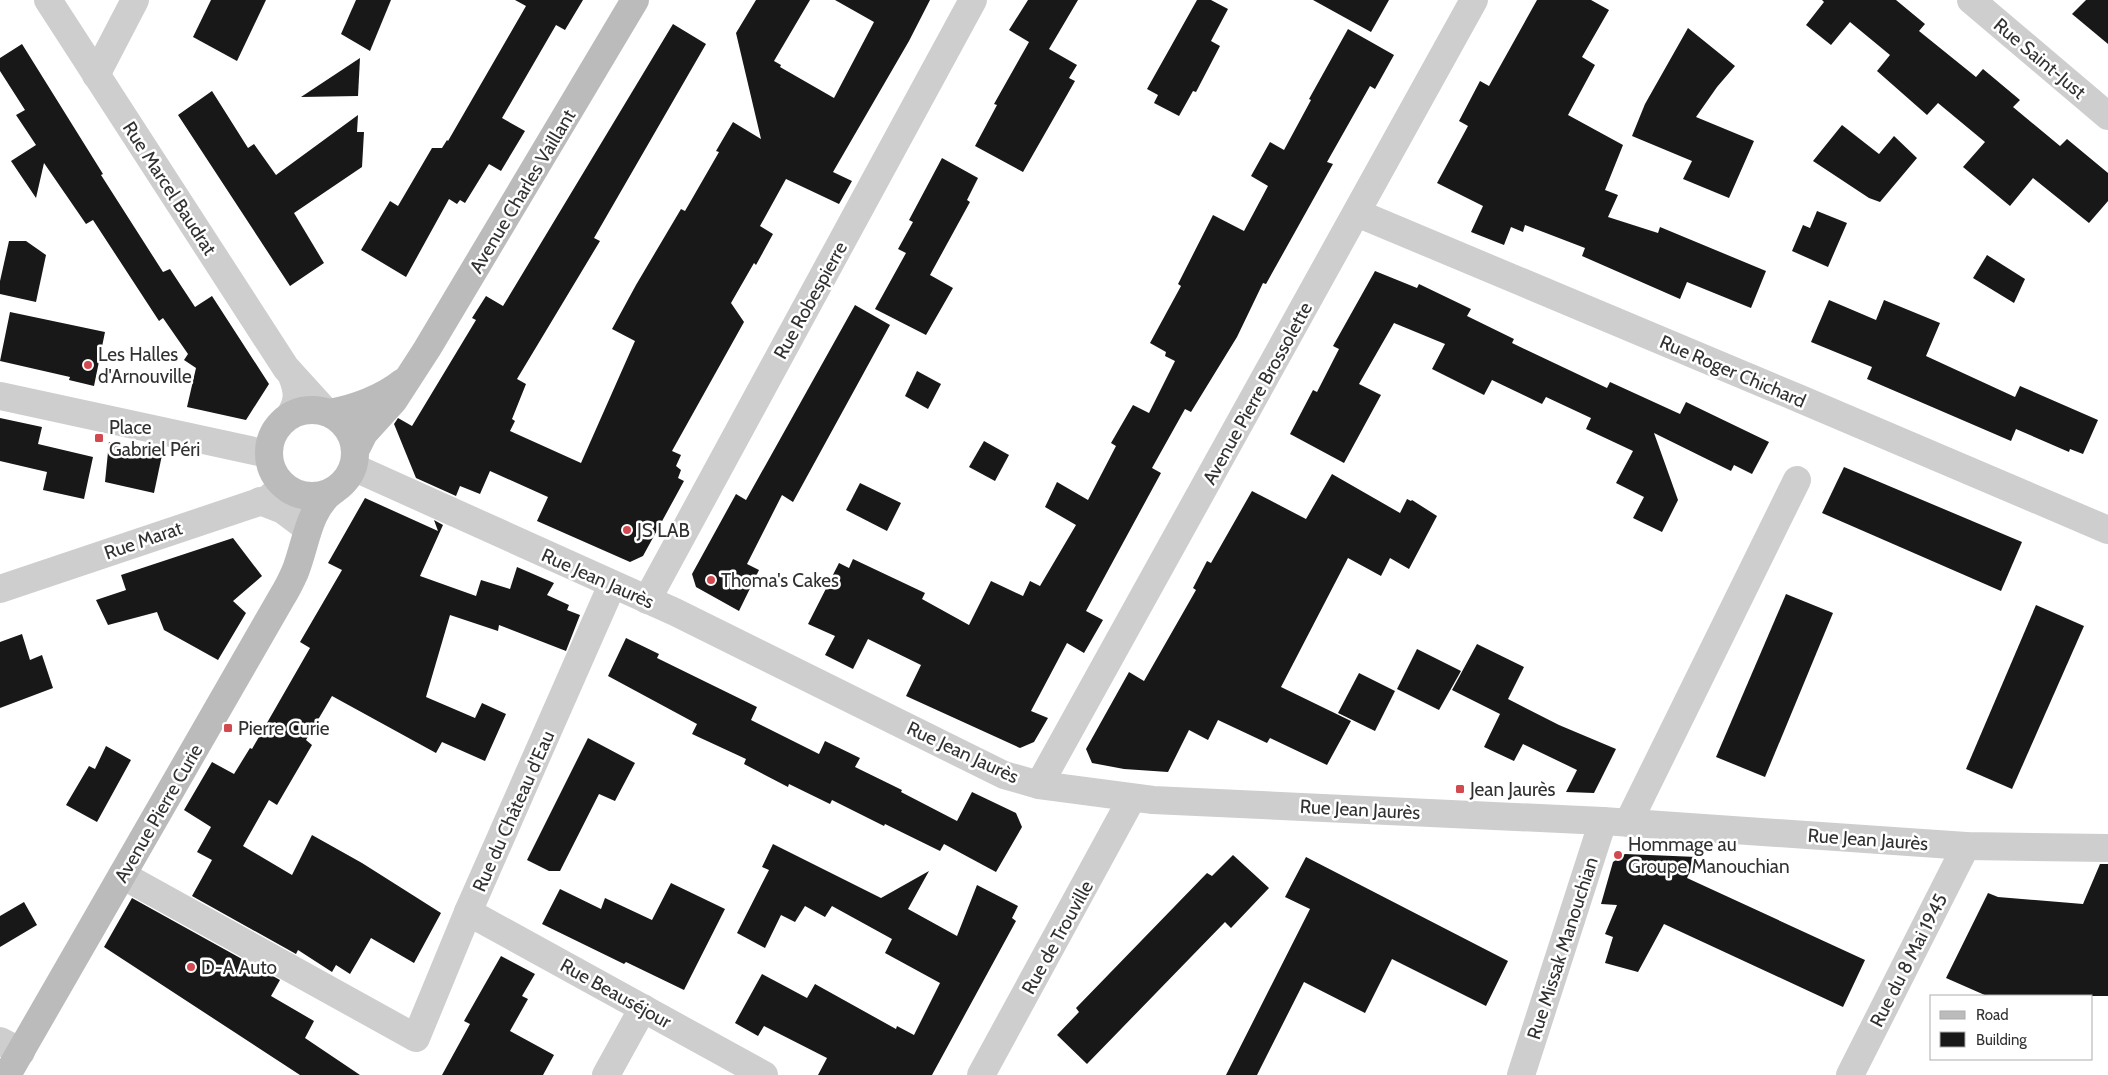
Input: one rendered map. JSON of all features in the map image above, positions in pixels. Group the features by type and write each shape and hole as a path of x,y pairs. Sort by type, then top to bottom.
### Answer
{"main road":[{"name":"Avenue Charles Vaillant","path":"354,459 364,433 388,408 443,323 635,0"},
{"name":"Avenue Charles Vaillant","path":"327,413 347,409 376,397 397,387 406,380"},
{"path":"289,490 302,496 318,497 333,491 345,481 354,459 354,443 347,429 336,417 327,413 306,410 290,415 273,432 268,454 272,471 298,502 303,537"},
{"name":"Avenue Pierre Curie","path":"7,1075 10,1046 122,875 282,597 294,573 303,537 321,502 333,491"}],"street":[{"name":"Rue Marcel Baudrat","path":"48,0 292,376 327,413"},
{"path":"96,75 135,0"},
{"name":"Rue Robespierre","path":"647,600 973,0"},
{"name":"Avenue Pierre Brossolette","path":"1039,785 1474,0"},
{"name":"Rue Saint-Just","path":"1971,0 2108,116"},
{"name":"Rue Roger Chichard","path":"1357,213 2108,530"},
{"name":"Rue Marcel Baudrat","path":"290,415 298,398 297,388 292,376"},
{"path":"0,396 268,454"},
{"name":"Rue Jean Jaurès","path":"354,459 1004,775 1039,785 1132,798 1615,822 1966,846 2108,848"},
{"path":"1615,822 1797,480"},
{"name":"Rue Marat","path":"0,589 271,498 289,490"},
{"path":"260,501 283,510 303,537"},
{"name":"Rue du Château d'Eau","path":"122,875 416,1038 468,912 612,585"},
{"name":"Rue de Trouville","path":"981,1075 1132,798"},
{"name":"Rue Missak Manouchian","path":"1522,1075 1615,822"},
{"name":"Rue du 8 Mai 1945","path":"1850,1075 1966,846"},
{"name":"Rue Beauséjour","path":"468,912 764,1075"},
{"path":"606,1075 643,1008"}],"building":[{"path":"211,0 266,0 237,61 193,37"},
{"path":"356,0 391,0 370,51 341,34"},
{"path":"515,0 583,0 565,30 556,25 502,118 525,131 501,171 489,164 465,203 460,200 457,204 449,199 406,277 361,250 390,201 398,206 432,148 442,148 448,141 526,6"},
{"path":"756,0 810,0 774,61 781,65 780,67 834,98 874,22 835,0 930,0 909,41 833,172 852,181 839,204 786,179 760,226 773,234 756,265 754,263 731,303 744,322 672,451 681,455 676,466 681,470 678,478 684,481 643,556 630,562 537,521 548,497 490,471 480,494 460,486 456,496 416,478 394,424 398,418 412,426 476,320 472,318 486,296 503,306 673,24 706,44 594,238 600,241 517,379 526,384 512,419 515,421 510,431 581,463 635,341 612,329 636,285 681,209 685,211 719,152 716,151 733,122 761,139 736,33"},
{"path":"1028,0 1078,0 1049,49 1077,65 1069,78 1075,81 1023,172 975,146 997,105 994,104 1029,42 1009,30"},
{"path":"1197,0 1211,0 1228,9 1211,41 1220,46 1196,92 1193,91 1179,116 1154,103 1158,95 1147,89"},
{"path":"1313,0 1389,0 1371,32"},
{"path":"1537,0 1591,0 1609,10 1582,57 1595,65 1568,115 1623,145 1605,190 1618,195 1608,217 1658,233 1660,227 1766,271 1751,308 1687,282 1680,299 1582,256 1585,248 1525,225 1523,232 1511,227 1504,245 1471,232 1483,206 1437,183 1468,126 1459,121 1480,81 1489,86"},
{"path":"1822,0 1896,0 1925,24 1919,31 1976,77 1983,69 2020,100 2013,107 2060,146 2067,139 2108,173 2108,201 2089,223 2033,178 2010,206 1963,167 1985,142 1938,103 1927,115 1877,71 1890,55 1850,22 1831,45 1806,25 1824,2"},
{"path":"2086,0 2108,0 2108,44 2072,14"},
{"path":"1688,28 1735,66 1717,87 1696,117 1754,141 1729,198 1683,179 1692,161 1632,136 1645,104"},
{"path":"1348,29 1394,55 1375,89 1370,86 1327,162 1333,164 1266,284 1263,283 1237,337 1191,412 1185,409 1152,468 1161,473 1086,611 1103,620 1084,653 1067,643 1031,711 1048,718 1034,742 1020,748 906,696 921,665 868,639 853,669 825,655 835,636 808,624 839,563 849,568 853,559 925,593 922,599 969,625 991,581 1023,596 1030,581 1040,586 1076,525 1045,507 1057,482 1088,500 1116,446 1111,443 1133,405 1149,413 1175,361 1165,356 1166,352 1150,343 1181,286 1178,284 1213,215 1244,231 1268,186 1251,176 1270,142 1284,150 1311,100 1309,99"},
{"path":"22,44 103,174 101,175 163,272 170,269 195,307 212,296 269,384 246,420 187,407 196,368 184,360 188,354 163,318 159,321 93,220 86,224 44,163 36,198 11,161 36,145 16,115 25,110 0,71 0,58"},
{"path":"360,58 358,96 301,97"},
{"path":"212,91 248,148 254,144 276,175 358,115 357,132 364,132 362,167 294,213 324,263 290,286 178,115"},
{"path":"1842,125 1879,154 1894,136 1917,158 1880,202 1869,198 1813,161"},
{"path":"942,158 978,178 967,200 970,202 930,275 953,288 926,335 875,309 906,253 898,249 913,222 909,220"},
{"path":"1817,211 1847,223 1828,267 1792,251 1803,225 1810,228"},
{"path":"9,241 26,241 46,255 36,302 0,294 0,281"},
{"path":"1987,255 2025,279 2014,303 1973,278"},
{"path":"1375,271 1417,288 1419,284 1471,309 1467,316 1514,339 1512,343 1607,388 1610,382 1680,414 1686,402 1769,442 1752,474 1734,465 1731,471 1654,433 1678,500 1662,532 1633,518 1644,497 1616,483 1633,451 1586,429 1591,418 1546,397 1542,404 1492,380 1484,395 1432,369 1445,344 1394,323 1359,384 1381,395 1344,463 1290,434 1313,390 1317,392 1339,349 1333,346"},
{"path":"1829,300 1876,320 1884,300 1940,323 1926,356 2015,397 2020,386 2098,420 2083,454 2070,449 2069,452 2016,429 2011,441 1867,379 1872,367 1811,342"},
{"path":"855,305 890,325 793,502 782,495 747,564 759,570 739,611 696,587 692,574 736,494 746,500"},
{"path":"10,312 105,332 94,386 69,380 70,377 0,361"},
{"path":"917,371 941,384 928,409 905,396"},
{"path":"0,418 42,427 38,444 93,457 84,499 43,490 47,472 0,461"},
{"path":"984,441 1009,455 995,481 969,467"},
{"path":"109,442 162,455 154,493 105,482"},
{"path":"1844,467 2022,542 2001,591 1822,513"},
{"path":"1332,474 1400,513 1407,499 1412,500 1437,516 1409,569 1390,558 1381,576 1348,558 1281,687 1351,721 1327,765 1270,738 1267,743 1218,720 1208,740 1189,730 1168,772 1124,769 1092,763 1086,749 1129,672 1144,681 1196,590 1193,588 1207,561 1211,563 1252,491 1306,519"},
{"path":"860,483 901,503 887,531 846,510"},
{"path":"365,498 438,531 434,520 443,525 420,576 476,596 481,580 510,589 517,567 554,583 547,595 569,605 567,610 580,615 566,651 499,625 498,631 450,615 426,697 475,718 482,703 506,714 485,761 442,742 436,753 332,696 306,740 312,745 277,805 269,800 243,846 292,875 312,835 362,863 441,913 414,963 371,938 350,974 336,965 332,972 298,950 296,954 192,896 212,860 197,852 211,827 184,810 212,762 234,774 250,748 252,749 310,648 300,642 342,570 328,563"},
{"path":"233,538 262,576 233,601 246,613 218,660 164,630 157,612 108,625 96,600 126,590 121,575"},
{"path":"1786,594 1833,613 1765,777 1716,757"},
{"path":"2036,605 2084,626 2012,789 1966,769"},
{"path":"22,634 30,660 42,655 53,688 0,708 0,642"},
{"path":"626,638 659,654 657,658 757,707 751,720 819,754 825,741 860,758 855,767 902,790 901,792 957,821 972,792 1016,813 1022,827 996,872 944,844 940,851 832,800 830,804 789,784 788,787 744,764 746,759 692,734 697,724 608,676"},
{"path":"1477,644 1524,667 1508,699 1559,725 1616,749 1594,793 1566,792 1577,770 1523,744 1514,761 1484,747 1500,714 1452,690"},
{"path":"1417,649 1461,671 1439,710 1397,689"},
{"path":"1359,673 1395,691 1375,731 1338,713"},
{"path":"588,738 635,763 615,801 599,794 560,871 549,871 527,860"},
{"path":"106,746 131,760 97,822 66,805 89,766 95,769"},
{"path":"773,844 881,898 929,871 908,909 957,936 977,885 1018,906 1012,918 1016,921 932,1075 818,1075 827,1058 764,1026 758,1036 735,1023 762,974 807,998 815,984 896,1029 897,1026 914,1035 940,983 885,953 892,939 832,906 825,917 805,906 795,922 781,915 765,948 737,933 769,870 762,867"},
{"path":"1625,854 1697,857 1687,878 1865,960 1843,1007 1664,924 1638,972 1605,963 1613,937 1605,934 1617,905 1601,904 1613,862"},
{"path":"1233,855 1269,888 1231,928 1225,922 1087,1064 1057,1035 1079,1012 1076,1008 1207,873 1212,876"},
{"path":"1306,857 1508,961 1486,1006 1392,959 1365,1013 1304,982 1257,1075 1226,1075 1310,909 1285,897"},
{"path":"2100,864 2108,864 2108,996 1985,995 1946,978 1988,893 1998,897 2083,904"},
{"path":"671,883 725,909 684,990 626,962 624,964 542,924 560,889 601,909 605,898 652,920"},
{"path":"132,898 280,980 271,996 314,1021 305,1038 360,1075 300,1075 104,947"},
{"path":"24,902 37,925 0,947 0,916"},
{"path":"501,956 535,974 522,996 528,999 510,1031 554,1055 543,1075 442,1075 470,1024 464,1021"}],"place":[{"name":"Les Halles d'Arnouville","path":"88,365"},
{"name":"Place Gabriel Péri","path":"99,438"},
{"name":"JS LAB","path":"627,530"},
{"name":"Thoma's Cakes","path":"711,580"},
{"name":"Pierre Curie","path":"228,728"},
{"name":"Jean Jaurès","path":"1460,789"},
{"name":"Hommage au Groupe Manouchian","path":"1618,855"},
{"name":"D-A Auto","path":"191,967"}]}
